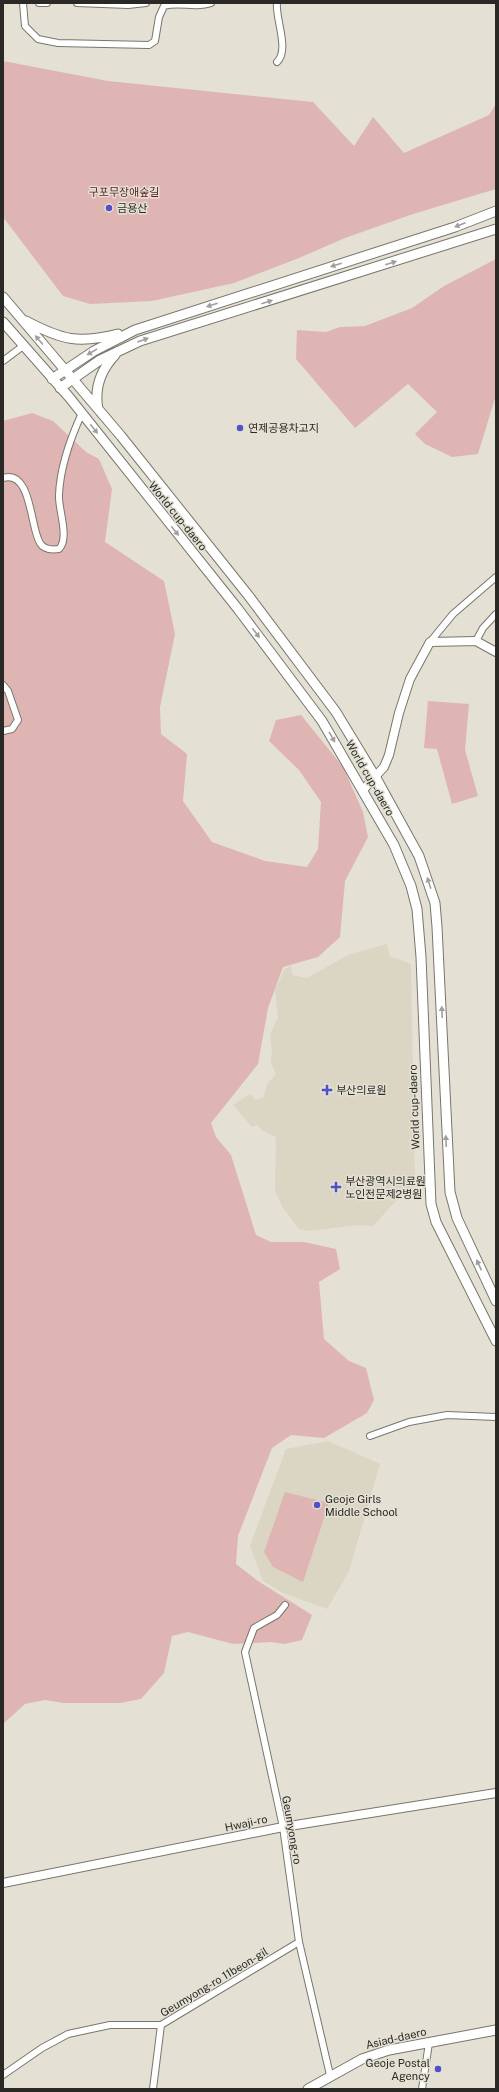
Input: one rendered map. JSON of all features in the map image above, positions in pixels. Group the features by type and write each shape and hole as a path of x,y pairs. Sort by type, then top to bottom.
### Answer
{"main road":[{"path":"21,318 48,333 71,340 96,338 135,330 455,227 496,211"},
{"path":"60,388 100,360 140,341 496,229"},
{"name":"World cup-daero","path":"3,297 98,409 248,595 336,712 376,778 419,856 435,903 440,956 447,1157 450,1192 457,1218 496,1300"},
{"name":"World cup-daero","path":"3,322 82,414 238,609 322,721 363,790 403,864 417,909 421,957 431,1204 436,1222 496,1341"},
{"path":"52,379 94,351 135,330"},
{"path":"98,409 97,392 99,380 108,362 119,351"},
{"name":"Asiad-daero","path":"308,2089 330,2075 362,2059 389,2050 496,2030"}],"street":[{"path":"23,3 25,26 38,39 58,43 149,45 155,41 161,6 175,4 200,6 211,3"},
{"path":"39,3 47,3"},
{"path":"77,3 128,5 146,3"},
{"path":"277,3 282,34 280,60 277,62"},
{"path":"3,361 23,346"},
{"path":"3,478 13,477 23,486 40,543 50,550 59,550 62,546 63,527 59,495 67,452 82,414"},
{"path":"363,790 376,778 389,755 410,679 430,642 453,614 496,577"},
{"path":"476,641 482,628 496,614"},
{"path":"430,642 476,641 496,652"},
{"path":"3,685 8,691 18,720 12,729 3,731"},
{"path":"370,1436 409,1422 446,1415 496,1417"},
{"name":"Geumyong-ro","path":"285,1605 277,1615 254,1628 245,1652 283,1827 299,1942 330,2075"},
{"name":"Hwaji-ro","path":"3,1883 283,1827 496,1793"},
{"name":"Geumyong-ro 11beon-gil","path":"3,2074 42,2048 68,2034 110,2025 161,2025 299,1942"},
{"path":"153,2089 161,2025"},
{"path":"422,2089 429,2043"}],"shaded area":[{"path":"387,944 390,956 411,964 415,1186 404,1192 373,1226 358,1225 309,1231 299,1229 283,1208 275,1191 276,1137 263,1131 257,1125 252,1127 233,1105 250,1094 255,1100 264,1097 267,1084 276,1074 271,1063 272,1053 270,1035 278,1017 275,990 284,970 291,965 292,975 307,978 348,955"},
{"name":"Geoje Girls Middle School","path":"328,1441 380,1464 349,1571 327,1609 283,1593 263,1581 250,1546 286,1449"}],"green space":[{"name":"구포무장애숲길","path":"3,61 108,81 313,102 354,146 373,117 404,153 489,115 496,104 496,189 413,214 345,238 299,258 234,283 152,301 90,304 63,296 3,217"},
{"path":"496,259 496,395 478,454 452,457 425,444 415,434 437,412 408,384 355,428 296,359 297,330 326,332 340,327 365,326 412,308 444,286"},
{"path":"32,413 53,421 86,452 99,459 112,489 105,542 164,581 175,634 160,707 161,734 187,754 183,801 212,842 265,861 307,867 318,849 321,802 299,770 269,741 276,720 301,715 343,767 363,812 368,837 345,881 340,937 318,957 283,967 268,1008 258,1064 211,1123 216,1137 231,1155 256,1235 271,1242 304,1242 336,1249 340,1269 319,1282 324,1339 349,1361 366,1368 374,1400 367,1413 324,1438 291,1435 272,1448 238,1536 236,1564 258,1581 312,1615 302,1640 284,1644 271,1642 233,1644 188,1632 172,1636 164,1673 141,1699 120,1703 63,1703 45,1700 25,1704 3,1724 3,421"},
{"path":"428,701 469,704 465,750 478,796 452,804 437,749 424,748"},
{"path":"285,1492 329,1503 303,1582 273,1567 264,1552"}],"place":[{"name":"금용산","path":"109,208"},
{"name":"연제공용차고지","path":"240,428"},
{"name":"부산의료원","path":"327,1090"},
{"name":"부산광역시의료원 노인전문제2병원","path":"336,1187"},
{"name":"Geoje Girls Middle School","path":"317,1505"},
{"name":"Geoje Postal Agency","path":"438,2069"}]}
